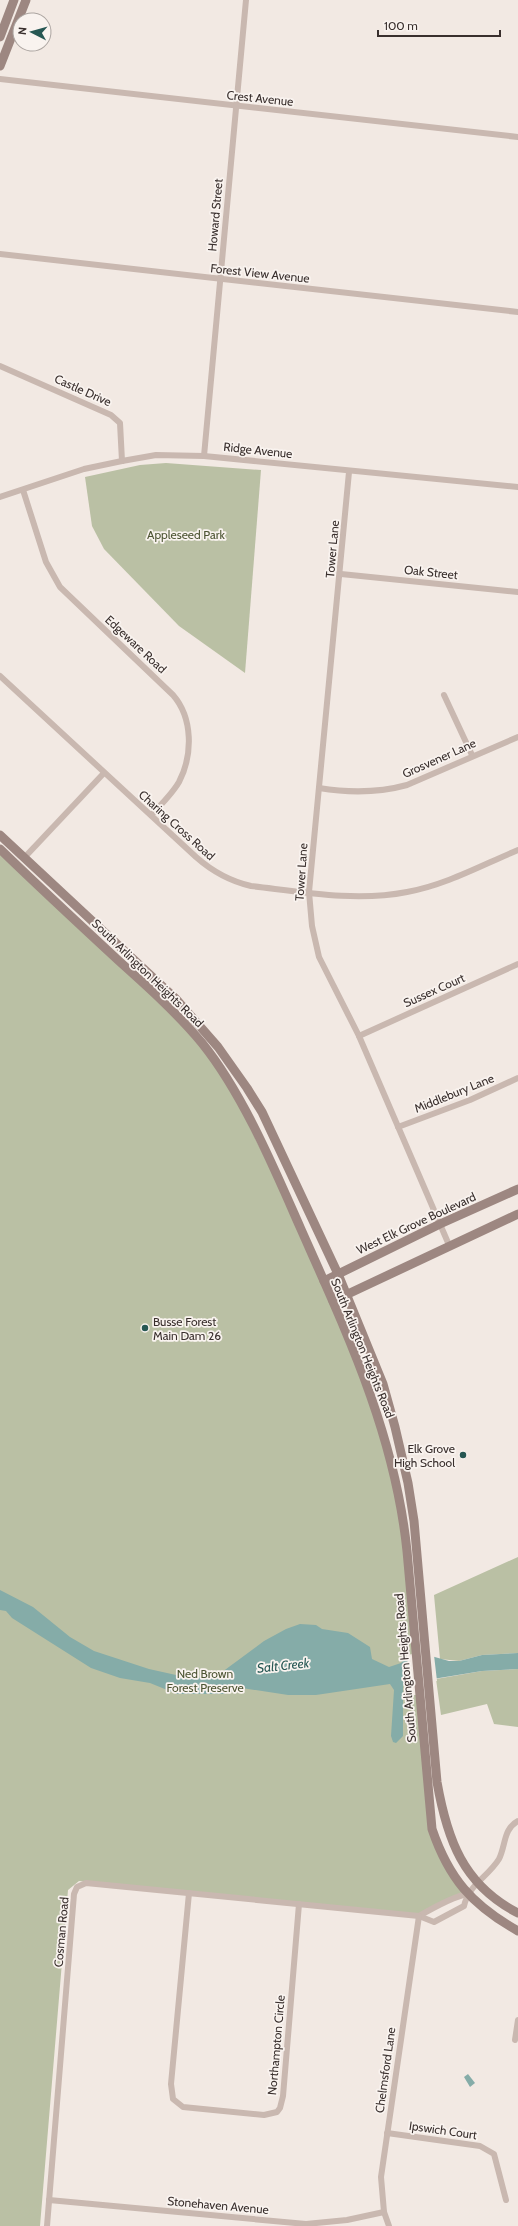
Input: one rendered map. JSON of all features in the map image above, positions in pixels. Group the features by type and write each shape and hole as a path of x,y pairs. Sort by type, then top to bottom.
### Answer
{"main road":[{"path":"0,37 14,0"},
{"path":"0,66 26,0"},
{"name":"South Arlington Heights Road","path":"0,835 176,999 232,1066 262,1112 347,1294 383,1384 402,1455 414,1521 437,1782 443,1818 453,1846 478,1882 490,1896 518,1914"},
{"name":"South Arlington Heights Road","path":"0,850 142,980 187,1025 204,1046 250,1122 288,1200 333,1301 368,1385 392,1461 404,1524 432,1829 440,1854 467,1894 493,1917 518,1931"},
{"name":"West Elk Grove Boulevard","path":"324,1281 440,1224 518,1189"},
{"path":"333,1301 518,1214"}],"street":[{"name":"Howard Street","path":"204,456 246,0"},
{"name":"Crest Avenue","path":"0,79 518,137"},
{"name":"Forest View Avenue","path":"0,254 220,280 518,312"},
{"name":"Castle Drive","path":"0,366 111,414 120,423 122,461"},
{"name":"Ridge Avenue","path":"0,497 84,469 156,455 204,456 349,472 518,487"},
{"name":"Tower Lane","path":"349,472 341,574 309,892 312,926 317,950 359,1036 450,1246"},
{"name":"Edgeware Road","path":"23,490 46,562 60,587 173,695 185,713 189,733 183,772 173,791 151,815"},
{"name":"Oak Street","path":"341,574 518,592"},
{"name":"Charing Cross Road","path":"0,676 103,774 151,815 196,858 227,879 251,886 368,897 408,892 446,881 518,850"},
{"path":"444,694 472,755"},
{"name":"Grosvener Lane","path":"319,788 356,792 395,789 407,786 472,755 518,737"},
{"path":"24,858 103,774"},
{"name":"Sussex Court","path":"359,1036 518,964"},
{"name":"Middlebury Lane","path":"398,1127 470,1100 518,1078"},
{"name":"Cosman Road","path":"47,2226 74,1894 77,1887 86,1883 189,1893 419,1916 434,1922 449,1916 464,1906 467,1894 498,1860 506,1833 518,1821"},
{"name":"Northampton Circle","path":"189,1893 172,2094 175,2103 183,2107 225,2112 268,2115 277,2112 280,2108 299,1904"},
{"path":"419,1916 440,1906 454,1897 467,1894"},
{"name":"Chelmsford Lane","path":"389,2226 384,2212 381,2177 419,1916"},
{"path":"515,2040 518,2020"},
{"name":"Ipswich Court","path":"387,2133 480,2146 494,2154 506,2200"},
{"name":"Stonehaven Avenue","path":"49,2200 272,2223 306,2224 347,2220 384,2212"}],"green space":[{"name":"Appleseed Park","path":"166,463 261,470 245,673 179,626 104,549 92,526 85,477 140,465"},
{"name":"Ned Brown Forest Preserve","path":"0,849 187,1025 229,1084 330,1293 396,1479 432,1829 467,1894 419,1916 79,1881 68,1890 40,2226 0,2226"},
{"path":"518,1557 518,1653 482,1655 459,1661 440,1659 434,1595"},
{"path":"518,1669 518,1727 494,1724 487,1704 441,1715 436,1679 482,1671"}],"water":[{"name":"Salt Creek","path":"0,1590 33,1607 70,1637 94,1651 149,1669 185,1677 214,1678 264,1641 286,1629 300,1624 316,1625 322,1629 348,1633 370,1647 372,1659 389,1667 401,1663 407,1657 412,1655 424,1654 449,1661 459,1661 482,1655 518,1653 518,1669 482,1671 427,1680 414,1694 409,1693 406,1686 403,1685 403,1736 396,1743 393,1742 391,1736 394,1690 390,1684 316,1695 288,1695 242,1688 223,1694 177,1694 150,1683 120,1678 91,1668 12,1618 6,1611 0,1610"},
{"path":"468,2074 475,2083 470,2087 464,2077"}],"pier":[{"path":"424,1652 434,1655 437,1681 427,1682 422,1685 416,1695 410,1695 407,1655"}],"place":[{"name":"Busse Forest Main Dam 26","path":"145,1328"},
{"name":"Elk Grove High School","path":"463,1455"}]}
